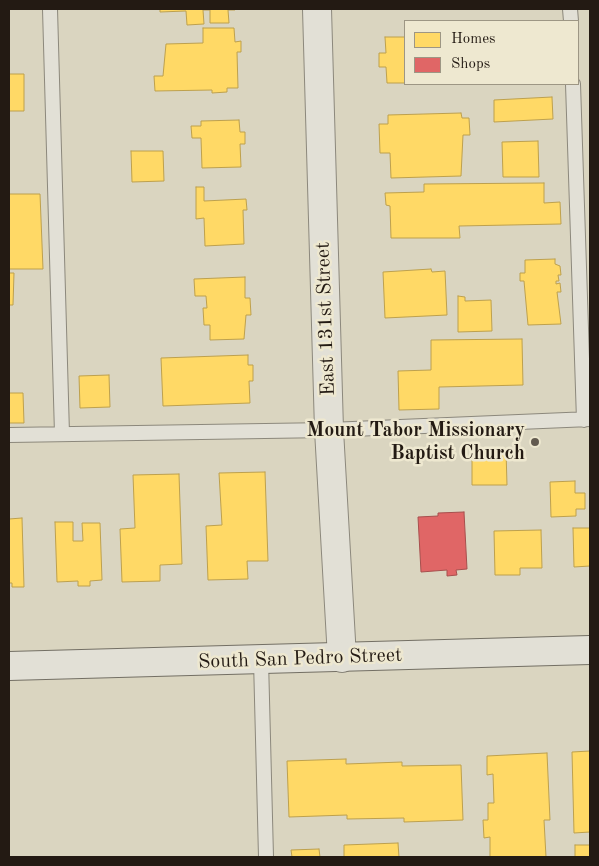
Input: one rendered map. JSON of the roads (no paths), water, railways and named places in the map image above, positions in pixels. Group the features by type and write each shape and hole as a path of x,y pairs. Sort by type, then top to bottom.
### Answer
{"street":[{"name":"East 131st Street","path":"317,9 329,430 342,658"},
{"name":"South San Pedro Street","path":"9,666 590,650"}],"lane":[{"path":"50,9 62,434"},
{"path":"9,435 329,430 587,420 573,85"},
{"path":"261,660 266,857"}],"place":[{"name":"Mount Tabor Missionary Baptist Church","path":"535,442"}]}
